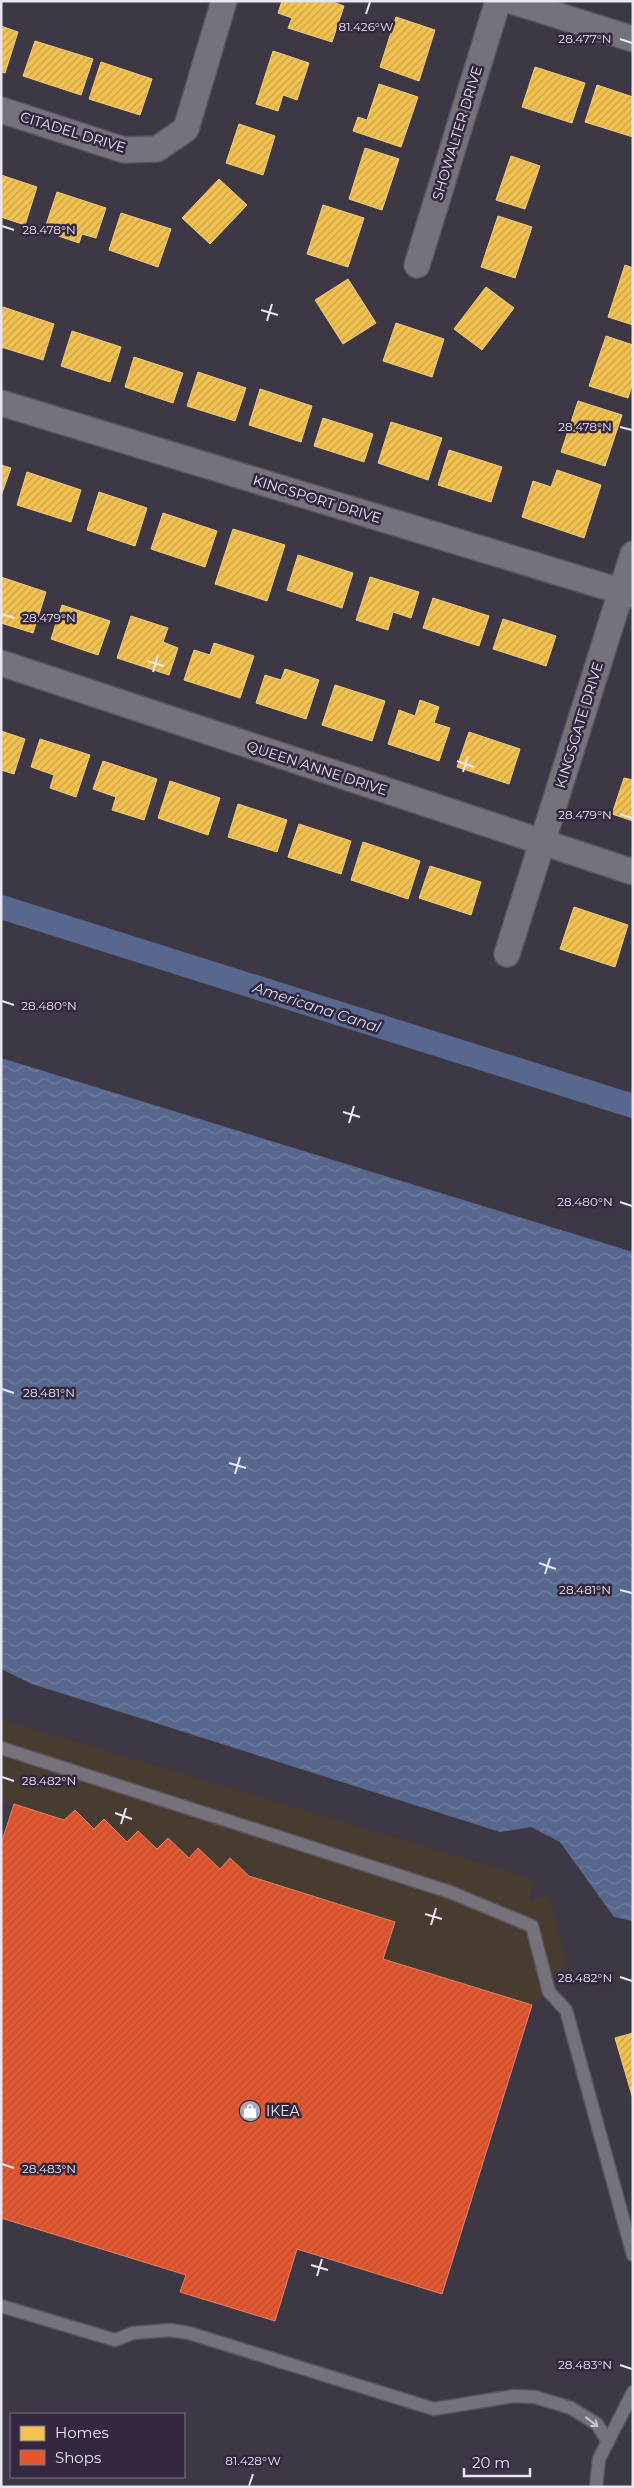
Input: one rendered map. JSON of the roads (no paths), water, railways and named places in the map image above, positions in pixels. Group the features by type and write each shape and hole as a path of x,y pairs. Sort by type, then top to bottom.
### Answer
{"street":[{"name":"CITADEL DRIVE","path":"1,110 124,150 157,149 186,129 224,1"},
{"name":"SHOWALTER DRIVE","path":"417,265 498,1"},
{"path":"512,1 633,39"},
{"name":"KINGSPORT DRIVE","path":"1,403 627,594"},
{"name":"KINGSGATE DRIVE","path":"507,954 542,844 627,594 633,554"},
{"name":"QUEEN ANNE DRIVE","path":"1,663 542,844 633,872"}],"lane":[{"path":"1,1748 450,1892 532,1926 549,1992 566,2010 633,2255"},
{"path":"1,2306 114,2340 133,2332 170,2330 189,2333 434,2409 514,2396 535,2397 571,2408 597,2424 608,2442"},
{"path":"596,2487 599,2460 633,2392"}],"water":[{"path":"1,1058 633,1252 633,1921 614,1917 560,1842 531,1827 500,1832 32,1684 1,1669"}],"waterway":[{"name":"Americana Canal","path":"1,907 633,1106"}],"place":[{"name":"IKEA","path":"250,2111"}]}
